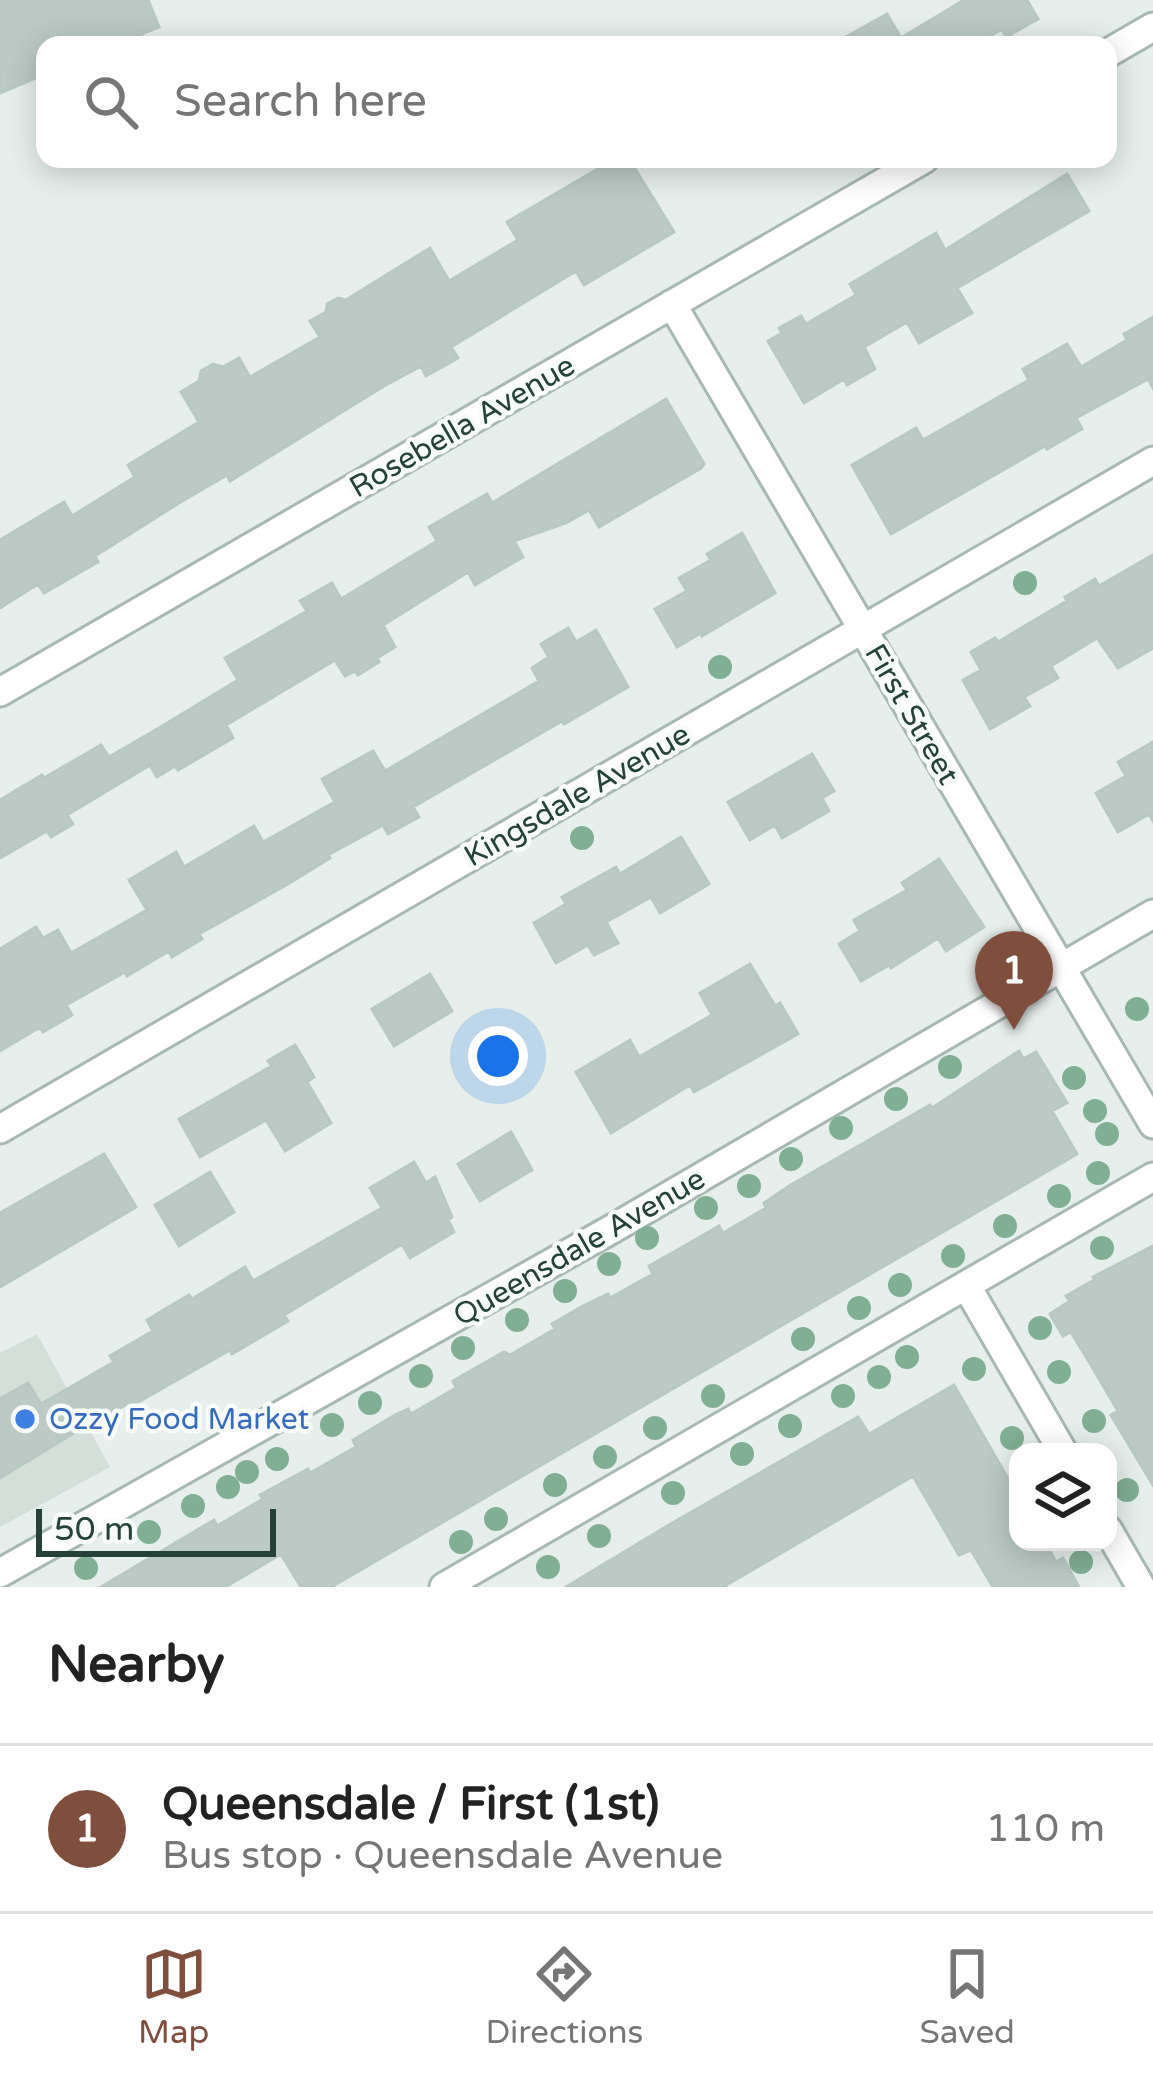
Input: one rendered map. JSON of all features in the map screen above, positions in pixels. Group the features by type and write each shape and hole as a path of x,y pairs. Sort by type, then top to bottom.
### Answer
{"street":[{"path":"1117,48 1153,27"},
{"name":"Rosebella Avenue","path":"0,692 908,168"},
{"name":"First Street","path":"672,304 1153,1124"},
{"name":"Kingsdale Avenue","path":"0,1129 1153,461"},
{"name":"Queensdale Avenue","path":"0,1573 591,1241 1153,914"},
{"path":"445,1587 1153,1177"},
{"path":"966,1285 1058,1443"},
{"path":"1117,1546 1141,1587"}],"shaded area":[{"path":"37,1334 110,1467 0,1527 0,1353"}],"building":[{"path":"0,0 148,0 159,27 137,36 36,36 36,78 0,93"},
{"path":"964,0 1027,0 1038,19 1008,36 1002,29 990,36 904,36"},
{"path":"887,14 900,36 848,36"},
{"path":"600,168 635,168 674,232 584,285 576,271 451,347 458,358 426,376 421,366 384,386 230,481 227,475 179,503 95,556 98,562 44,593 38,584 0,608 0,540 64,502 72,516 135,477 128,465 199,422 181,392 199,381 201,371 239,358 250,377 320,337 310,321 326,312 327,304 338,298 346,300 430,248 449,281 518,240 507,222"},
{"path":"1067,174 1089,211 957,288 972,313 919,343 907,322 864,347 875,369 847,385 844,379 804,403 768,341 782,333 779,328 801,316 806,324 856,295 850,284 936,233 945,250"},
{"path":"1153,317 1153,388 1148,379 1076,418 1082,429 891,534 852,465 916,428 923,440 1029,380 1023,369 1067,344 1081,367 1127,340 1124,334"},
{"path":"666,399 704,464 701,468 599,527 589,510 514,541 523,557 475,585 468,572 383,625 395,647 358,675 355,671 345,676 335,660 226,725 233,738 157,777 150,765 67,815 73,824 51,837 47,831 0,858 0,800 101,745 109,757 164,725 238,680 225,658 307,611 300,601 332,583 341,599 437,541 429,527 487,494 492,503"},
{"path":"742,533 775,593 677,647 655,609 687,591 679,578 711,560 707,554"},
{"path":"1153,555 1153,648 1118,668 1097,638 1051,666 1058,678 1024,697 1030,706 990,729 963,680 981,670 971,652 995,638 998,642 1095,579 1099,586"},
{"path":"568,628 576,642 596,630 628,687 413,807 419,817 388,834 383,825 328,855 330,858 288,884 199,934 202,939 172,957 169,951 127,976 125,972 66,1005 72,1015 0,1051 0,949 36,927 43,938 58,930 71,953 147,910 129,880 176,852 184,867 254,826 263,842 335,802 322,779 373,751 385,771 539,681 532,668 549,657 541,644"},
{"path":"1153,742 1153,821 1149,814 1118,832 1096,793 1126,776 1118,762"},
{"path":"812,754 834,791 822,798 829,811 782,838 775,825 750,840 728,802"},
{"path":"681,837 709,884 660,913 651,897 606,922 618,943 594,955 588,945 556,963 534,923 566,904 562,897 616,867 620,874"},
{"path":"939,859 984,927 946,951 938,938 861,981 839,944 860,931 854,920 907,890 902,883"},
{"path":"750,964 798,1034 694,1092 690,1085 611,1133 576,1072 630,1040 639,1057 712,1015 700,993"},
{"path":"430,974 452,1011 394,1046 372,1009"},
{"path":"295,1045 314,1077 307,1082 331,1123 285,1151 266,1120 200,1157 179,1119 272,1066 268,1061"},
{"path":"1019,1051 1023,1059 1036,1052 1067,1103 1052,1111 1077,1154 331,1587 301,1587 281,1554 225,1587 101,1587 214,1520 217,1526 263,1499 260,1495 356,1447 353,1440 456,1388 453,1381 555,1329 552,1324 581,1307 608,1294 610,1298 653,1274 649,1266 719,1226 723,1233 766,1208 764,1203 789,1186 932,1108"},
{"path":"511,1132 532,1170 480,1201 458,1164"},
{"path":"104,1154 136,1207 0,1287 0,1213"},
{"path":"414,1162 426,1183 435,1177 454,1232 410,1258 402,1244 284,1315 288,1321 232,1354 230,1350 131,1406 100,1417 0,1478 0,1399 28,1383 41,1404 114,1362 110,1356 153,1331 147,1320 189,1295 192,1299 245,1267 253,1281 382,1208 370,1188"},
{"path":"210,1172 234,1212 179,1246 155,1205"},
{"path":"1153,1246 1153,1485 1111,1415 1118,1411 1091,1365 1071,1332 1063,1336 1050,1314 1093,1277"},
{"path":"954,1385 1009,1480 1009,1551 1050,1551 1056,1562 1063,1558 1079,1587 993,1587 971,1550 959,1555 913,1476 723,1587 566,1587 858,1417 869,1434"}],"place":[{"name":"Queensdale / First (1st)","path":"1014,1030"},
{"name":"Ozzy Food Market","path":"25,1419"}]}
